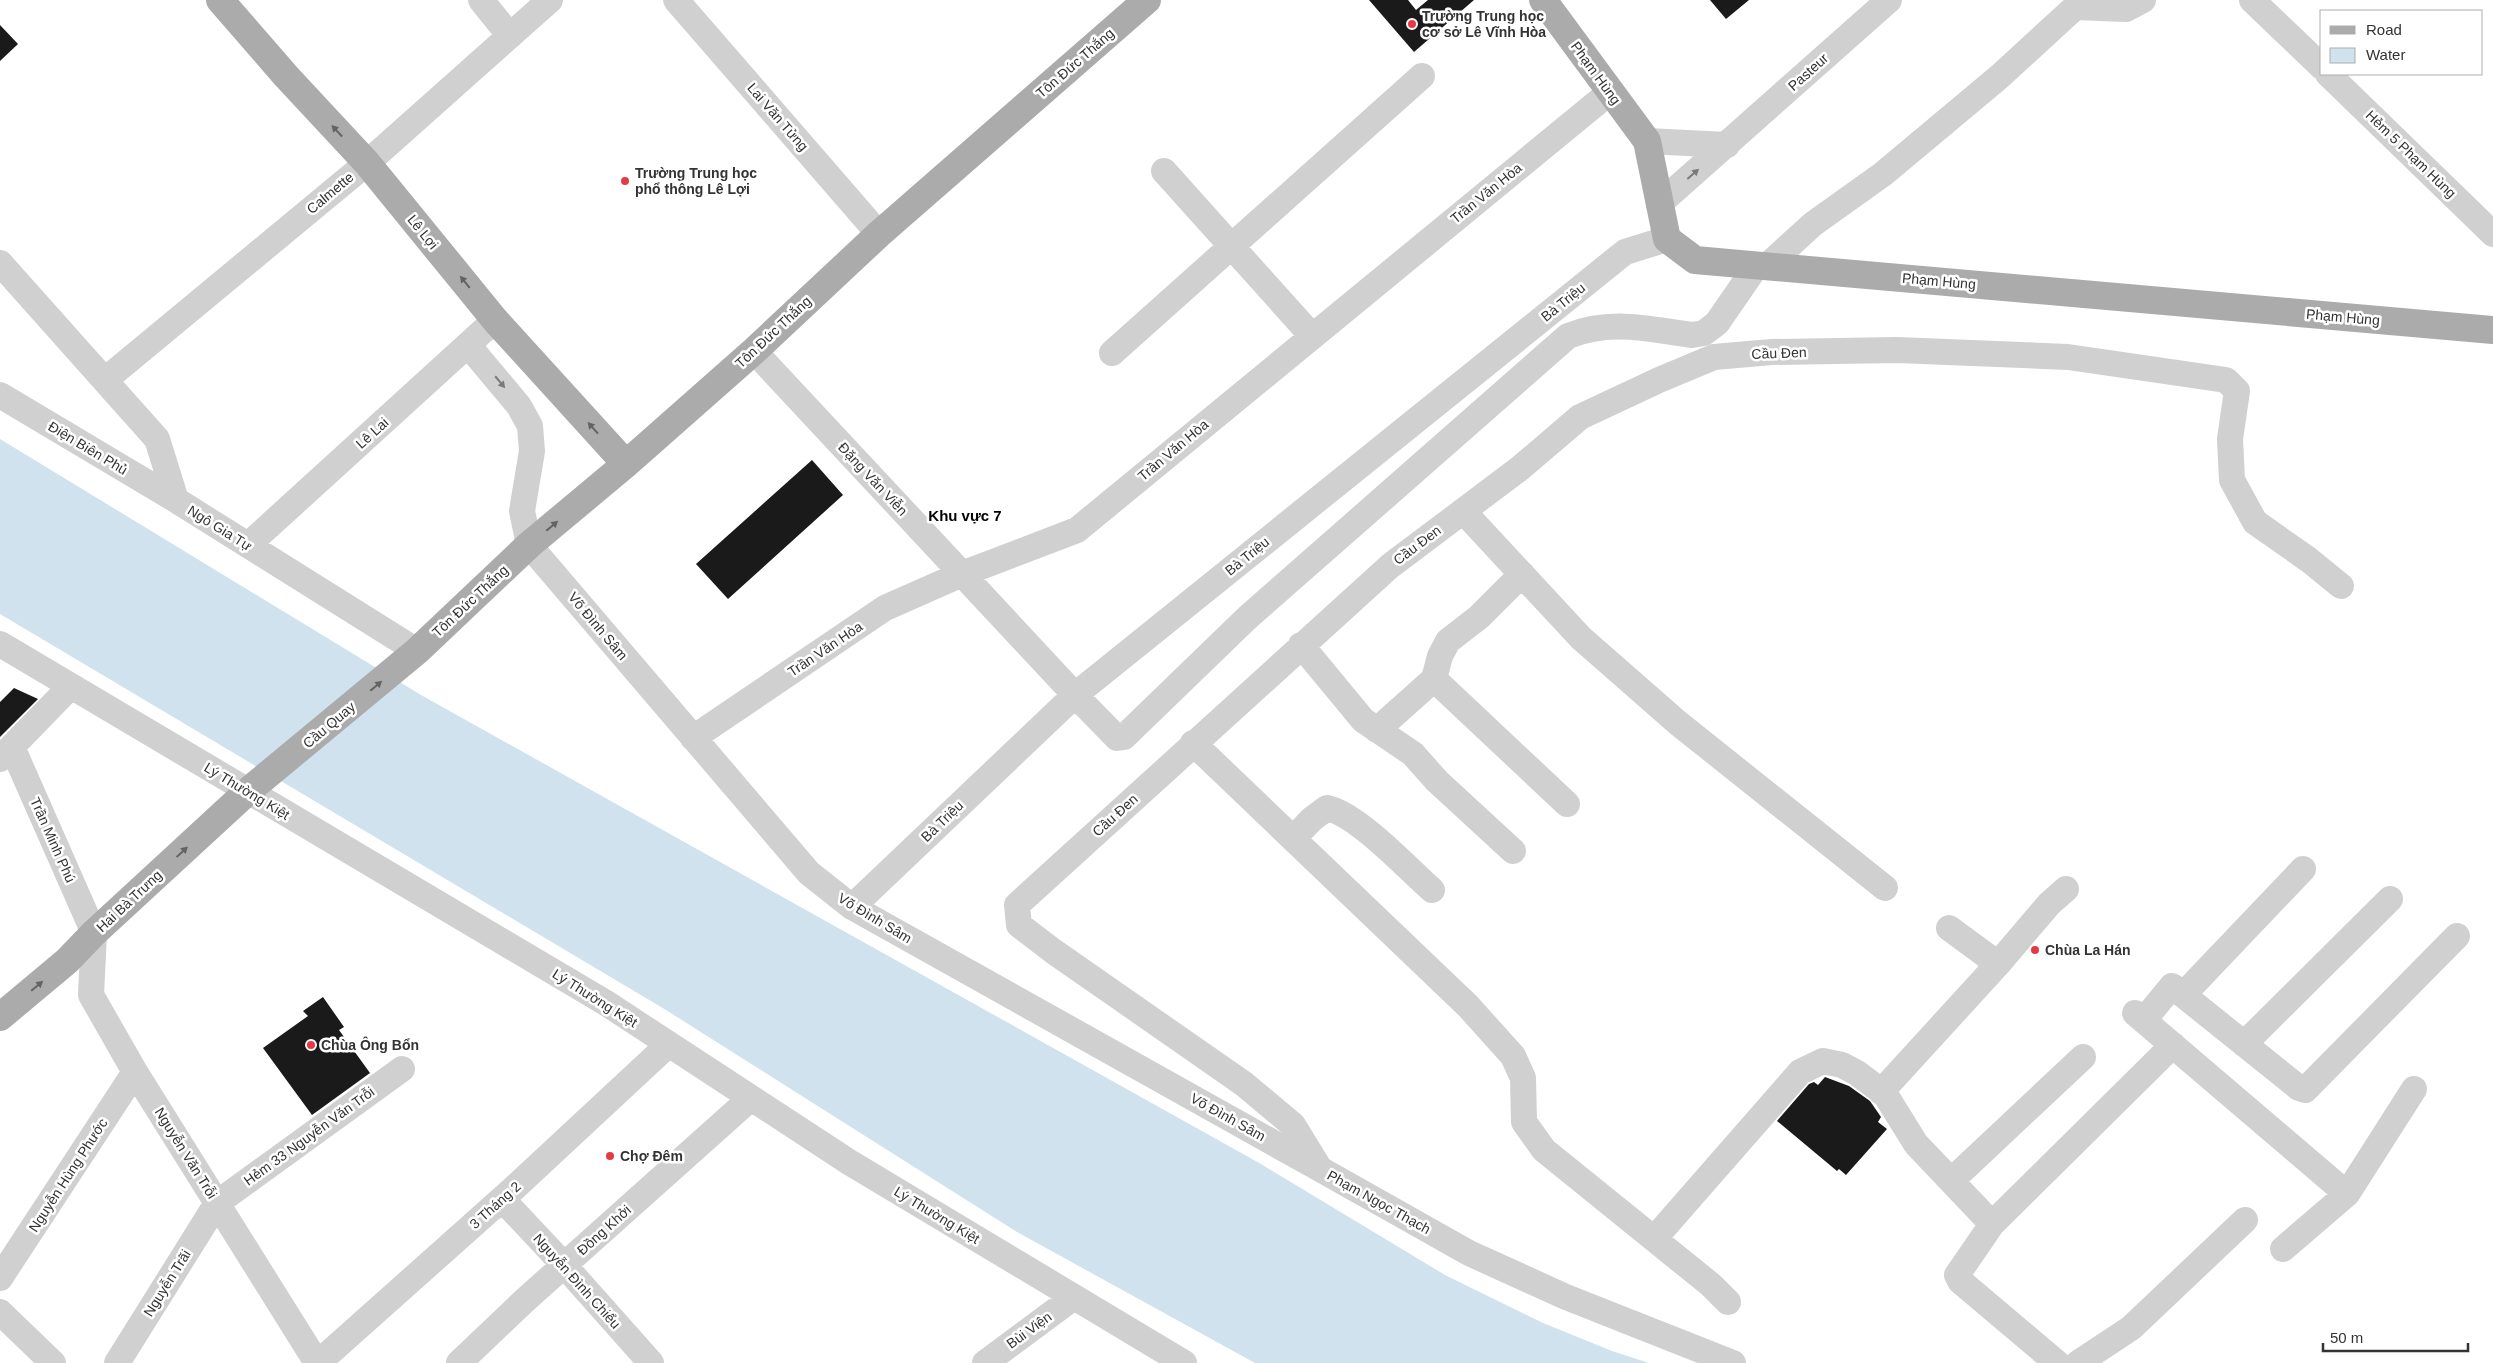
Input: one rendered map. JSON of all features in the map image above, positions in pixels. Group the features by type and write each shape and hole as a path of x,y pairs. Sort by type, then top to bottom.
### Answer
{"main road":[{"name":"Lê Lợi","path":"220,0 286,76 366,163 496,320 626,464"},
{"name":"Tôn Đức Thắng","path":"409,658 530,545 626,464 754,351 879,234 1147,0"},
{"name":"Phạm Hùng","path":"1543,0 1647,141 1658,204 1667,239 1695,260 2493,330"},
{"name":"Cầu Quay","path":"253,788 409,658"},
{"name":"Hai Bà Trưng","path":"0,1018 68,961 94,933 253,788"}],"street":[{"path":"481,0 510,36"},
{"name":"Calmette","path":"105,380 366,163 550,0"},
{"name":"Lai Văn Tửng","path":"676,0 879,234"},
{"name":"Pasteur","path":"1658,204 1890,0"},
{"path":"1762,266 1813,224 1883,174 1999,77 2079,4 2126,9 2143,0"},
{"path":"2252,0 2320,65"},
{"name":"Hẻm 5 Phạm Hùng","path":"2329,75 2493,234"},
{"path":"1112,352 1422,76"},
{"name":"Trần Văn Hòa","path":"693,738 885,608 962,574 1076,530 1610,92"},
{"path":"1647,141 1727,145"},
{"path":"1164,171 1312,336"},
{"name":"Bà Triệu","path":"852,907 1074,695 1624,252 1667,239"},
{"name":"Ngô Gia Tự","path":"0,262 157,439 176,500 248,545 409,658"},
{"name":"Đặng Văn Viễn","path":"754,351 1074,695 1117,738 1124,737 1247,618 1568,336 1589,328 1613,325 1692,335 1704,333 1717,323 1762,266"},
{"name":"Lê Lai","path":"248,545 496,320"},
{"path":"468,345 519,406 530,426 532,451 522,510 530,545"},
{"name":"Cầu Đen","path":"1018,905 1193,743 1390,566 1519,469 1580,417 1714,357 1772,352 1897,350 2068,357 2226,380 2237,390 2230,439 2232,480 2255,522 2309,560 2341,586"},
{"name":"Điện Biên Phủ","path":"0,395 176,500"},
{"path":"1463,511 1580,638 1678,723 1885,888"},
{"name":"Võ Đình Sâm","path":"530,545 809,872 852,907 1320,1169"},
{"path":"1377,730 1434,679 1440,656 1448,641 1479,617 1522,574"},
{"name":"Lý Thường Kiệt","path":"0,644 253,788 606,1003 849,1162 1184,1363"},
{"path":"1301,646 1363,720 1412,754 1437,781 1513,851"},
{"path":"1434,679 1567,804"},
{"path":"6,753 71,686"},
{"path":"1193,743 1468,1006 1513,1056 1523,1078 1524,1122 1544,1150 1728,1302"},
{"name":"Trần Minh Phú","path":"6,753 94,933"},
{"path":"1293,839 1312,819 1327,808 1333,810 1351,818 1432,890"},
{"path":"2183,995 2303,869"},
{"path":"1881,1092 1998,964 2049,904 2066,889"},
{"path":"2244,1044 2390,899"},
{"name":"Phạm Ngọc Thạch","path":"1018,905 1019,924 1053,951 1244,1084 1293,1125 1320,1169 1469,1253 1566,1297 1733,1363"},
{"path":"1949,928 1998,964"},
{"name":"Nguyễn Văn Trỗi","path":"94,933 91,995 135,1072 317,1363"},
{"path":"2348,1194 2140,1016 2172,986 2299,1088 2305,1090 2456,936"},
{"name":"3 Tháng 2","path":"317,1363 502,1199 669,1044"},
{"path":"2057,1363 1960,1281 1957,1274 1992,1224 2173,1044"},
{"path":"1951,1181 2082,1057"},
{"path":"1654,1239 1800,1072 1823,1061 1842,1065 1857,1073 1881,1092 1916,1144 1992,1224"},
{"name":"Hẻm 33 Nguyễn Văn Trỗi","path":"217,1204 402,1069"},
{"name":"Nguyễn Hùng Phước","path":"0,1278 135,1072"},
{"path":"2283,1249 2348,1194 2414,1089"},
{"name":"Đồng Khởi","path":"459,1363 564,1265 751,1098"},
{"name":"Nguyễn Đình Chiểu","path":"502,1199 564,1265 651,1363"},
{"name":"Nguyễn Trãi","path":"117,1363 217,1204"},
{"path":"2078,1363 2131,1328 2244,1220"},
{"name":"Bùi Viện","path":"985,1363 1074,1297"},
{"path":"0,1312 53,1363"}],"water":[{"path":"0,439 421,695 1261,1164 1445,1275 1543,1323 1612,1351 1649,1363 1255,1363 1017,1232 666,1010 0,614"}],"building":[{"name":"Trường Trung học cơ sở Lê Vĩnh Hòa","path":"1369,0 1408,0 1416,10 1428,0 1474,0 1414,52"},
{"path":"1710,0 1749,0 1726,19"},
{"path":"0,25 18,44 0,61"},
{"path":"812,460 843,495 728,599 696,564"},
{"path":"14,688 38,699 0,737 0,702"},
{"path":"323,997 344,1027 339,1030 370,1073 312,1115 263,1048 308,1016 303,1011"},
{"path":"1825,1077 1849,1086 1870,1101 1881,1117 1878,1122 1887,1129 1846,1175 1839,1169 1837,1171 1777,1121 1809,1084 1814,1082 1818,1085"}],"place":[{"name":"Trường Trung học cơ sở Lê Vĩnh Hòa","path":"1412,24"},
{"name":"Trường Trung học phổ thông Lê Lợi","path":"625,181"},
{"name":"Chùa La Hán","path":"2035,950"},
{"name":"Chùa Ông Bổn","path":"311,1045"},
{"name":"Chợ Đêm","path":"610,1156"}],"district":[{"name":"Khu vực 7","path":"965,516"}]}
